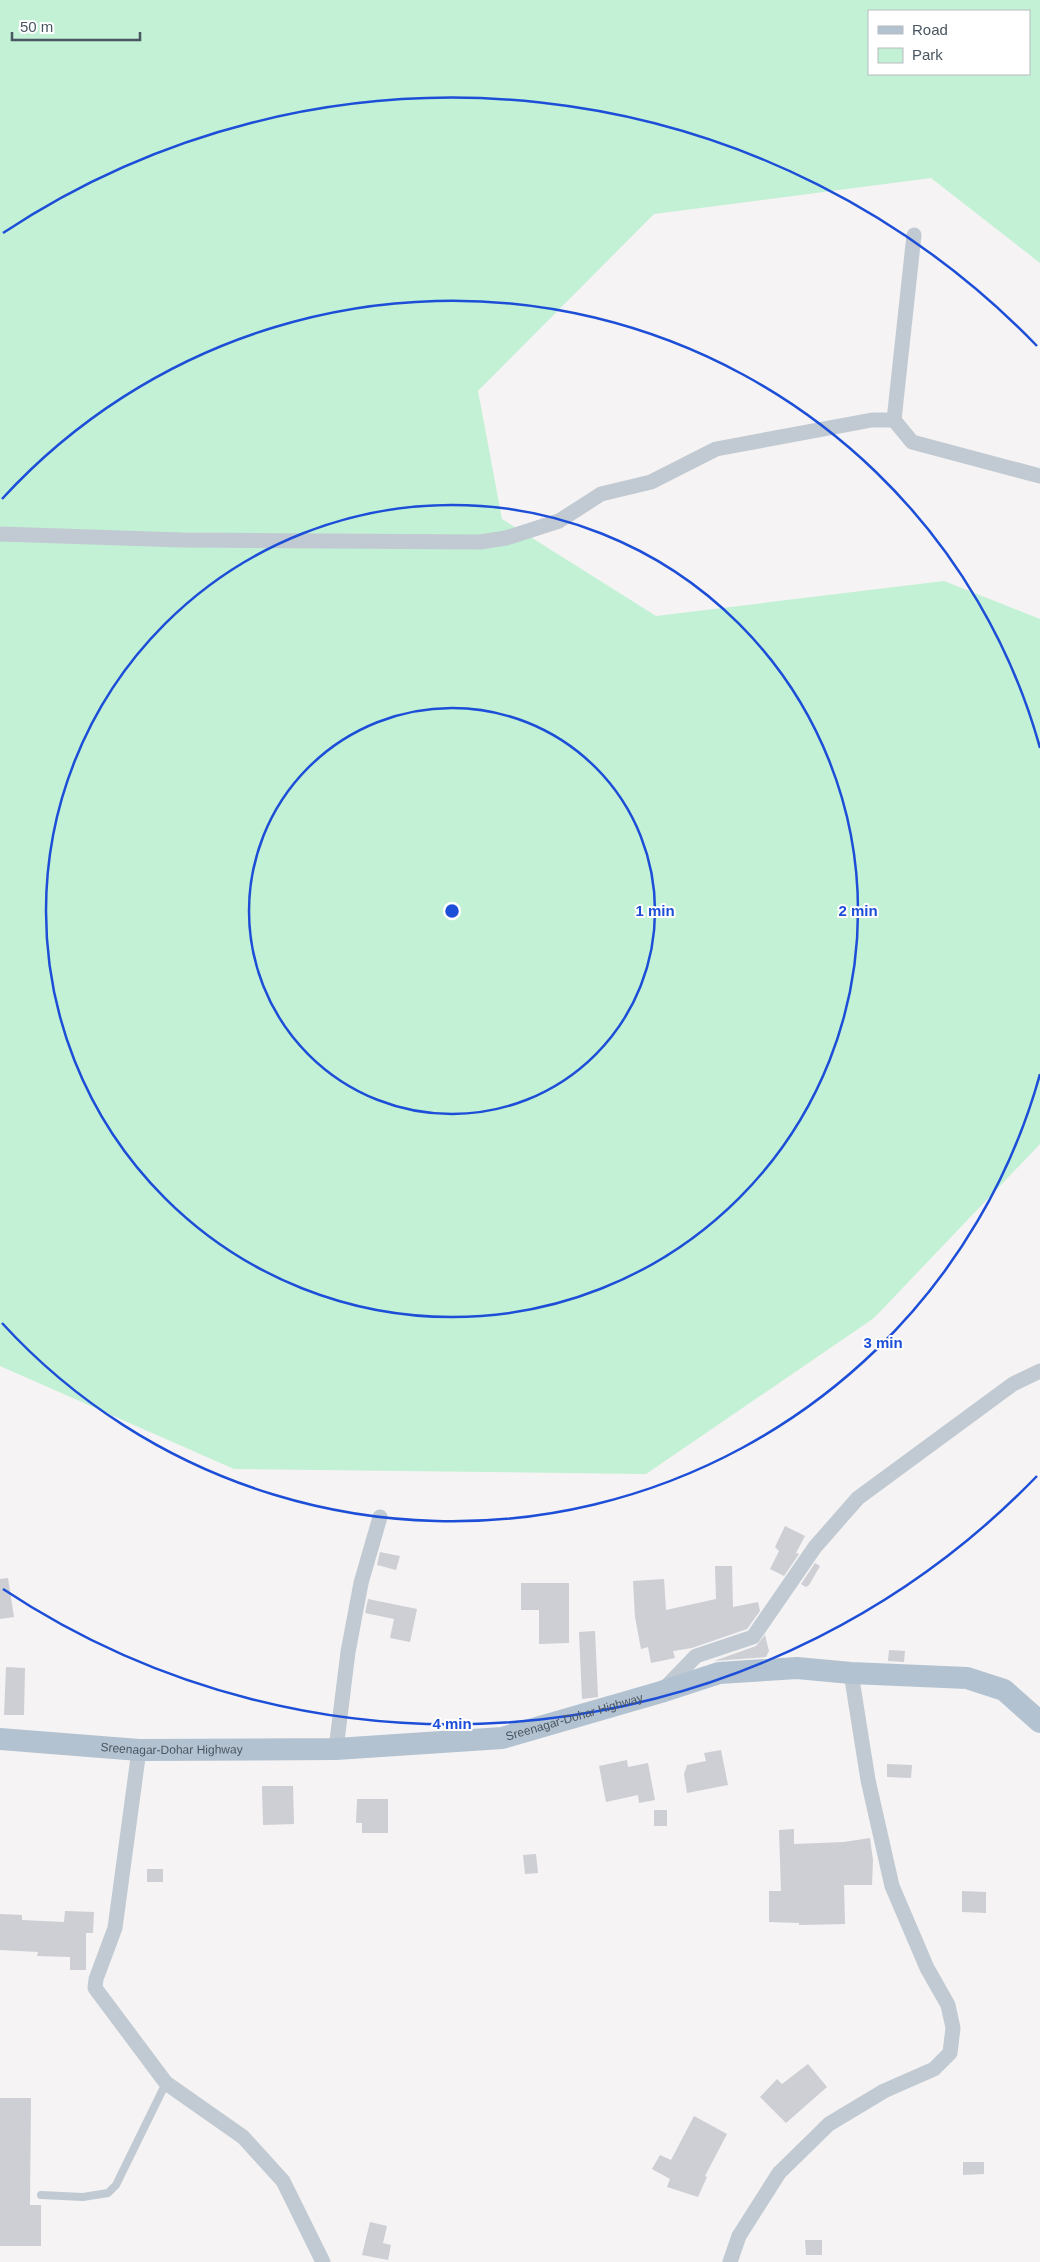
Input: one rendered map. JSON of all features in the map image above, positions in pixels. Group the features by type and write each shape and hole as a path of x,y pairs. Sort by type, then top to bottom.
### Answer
{"main road":[{"name":"Sreenagar-Dohar Highway","path":"0,1739 139,1750 336,1749 502,1738 661,1692 719,1673 797,1668 852,1673 967,1678 1004,1690 1040,1722"}],"street":[{"path":"914,235 894,420 912,442 1040,476"},
{"path":"0,534 182,540 480,542 506,538 559,521 601,494 651,482 716,449 872,420 894,420"},
{"path":"661,1692 696,1656 753,1637 815,1547 858,1498 1013,1384 1040,1371"},
{"path":"336,1749 349,1643 361,1583 380,1517"},
{"path":"730,2262 739,2236 779,2173 829,2124 884,2091 934,2069 950,2053 953,2028 948,2005 927,1968 892,1886 868,1780 852,1673"},
{"path":"139,1750 115,1928 96,1980 95,1988 166,2083 244,2137 283,2181 323,2262"}],"lane":[{"path":"41,2195 83,2197 108,2193 116,2185 166,2083"}],"green space":[{"path":"0,0 1040,0 1040,263 931,178 654,214 478,391 502,519 656,616 944,581 1040,619 1040,1144 874,1318 646,1474 234,1469 0,1366"}],"building":[{"path":"785,1526 805,1536 796,1553 799,1554 784,1576 770,1569 779,1551 775,1547"},
{"path":"380,1552 400,1556 396,1570 377,1565"},
{"path":"815,1563 820,1566 806,1587 801,1584"},
{"path":"715,1566 732,1566 733,1607 758,1602 760,1611 747,1629 692,1648 673,1651 675,1658 651,1663 648,1647 641,1649 635,1617 633,1581 664,1579 666,1610 716,1599"},
{"path":"8,1578 14,1617 0,1619 0,1579"},
{"path":"521,1583 569,1583 569,1643 539,1644 539,1610 521,1610"},
{"path":"368,1599 417,1609 410,1642 390,1638 394,1619 365,1613"},
{"path":"595,1631 598,1697 582,1699 579,1632"},
{"path":"765,1635 769,1651 766,1657 714,1661 756,1646"},
{"path":"889,1650 905,1651 904,1662 888,1661"},
{"path":"6,1667 25,1668 24,1715 4,1715"},
{"path":"721,1750 728,1785 687,1793 684,1774 687,1765 706,1761 704,1753"},
{"path":"627,1760 628,1767 648,1763 655,1800 639,1803 638,1795 606,1802 599,1766"},
{"path":"887,1764 912,1765 911,1778 887,1777"},
{"path":"262,1786 293,1786 294,1824 263,1825"},
{"path":"357,1799 388,1799 388,1833 362,1833 362,1823 356,1823"},
{"path":"654,1810 667,1810 667,1826 654,1826"},
{"path":"794,1829 794,1844 844,1842 870,1838 873,1860 872,1885 844,1885 845,1924 799,1925 799,1923 769,1922 769,1891 781,1891 779,1830"},
{"path":"536,1854 538,1873 525,1874 523,1855"},
{"path":"147,1869 163,1869 163,1882 147,1882"},
{"path":"962,1891 986,1892 986,1913 962,1912"},
{"path":"65,1911 94,1912 93,1933 86,1933 86,1970 70,1970 70,1957 37,1956 38,1952 0,1950 0,1914 22,1915 22,1920 64,1922"},
{"path":"808,2064 827,2087 786,2123 760,2097 777,2079 782,2084"},
{"path":"0,2098 31,2098 30,2205 41,2205 41,2246 0,2246"},
{"path":"694,2116 727,2134 705,2176 707,2177 698,2197 667,2187 670,2179 652,2169 660,2155 671,2160"},
{"path":"963,2162 984,2162 984,2174 963,2175"},
{"path":"370,2222 387,2226 383,2243 391,2245 388,2260 362,2255"},
{"path":"805,2240 822,2240 822,2255 806,2255"}]}
